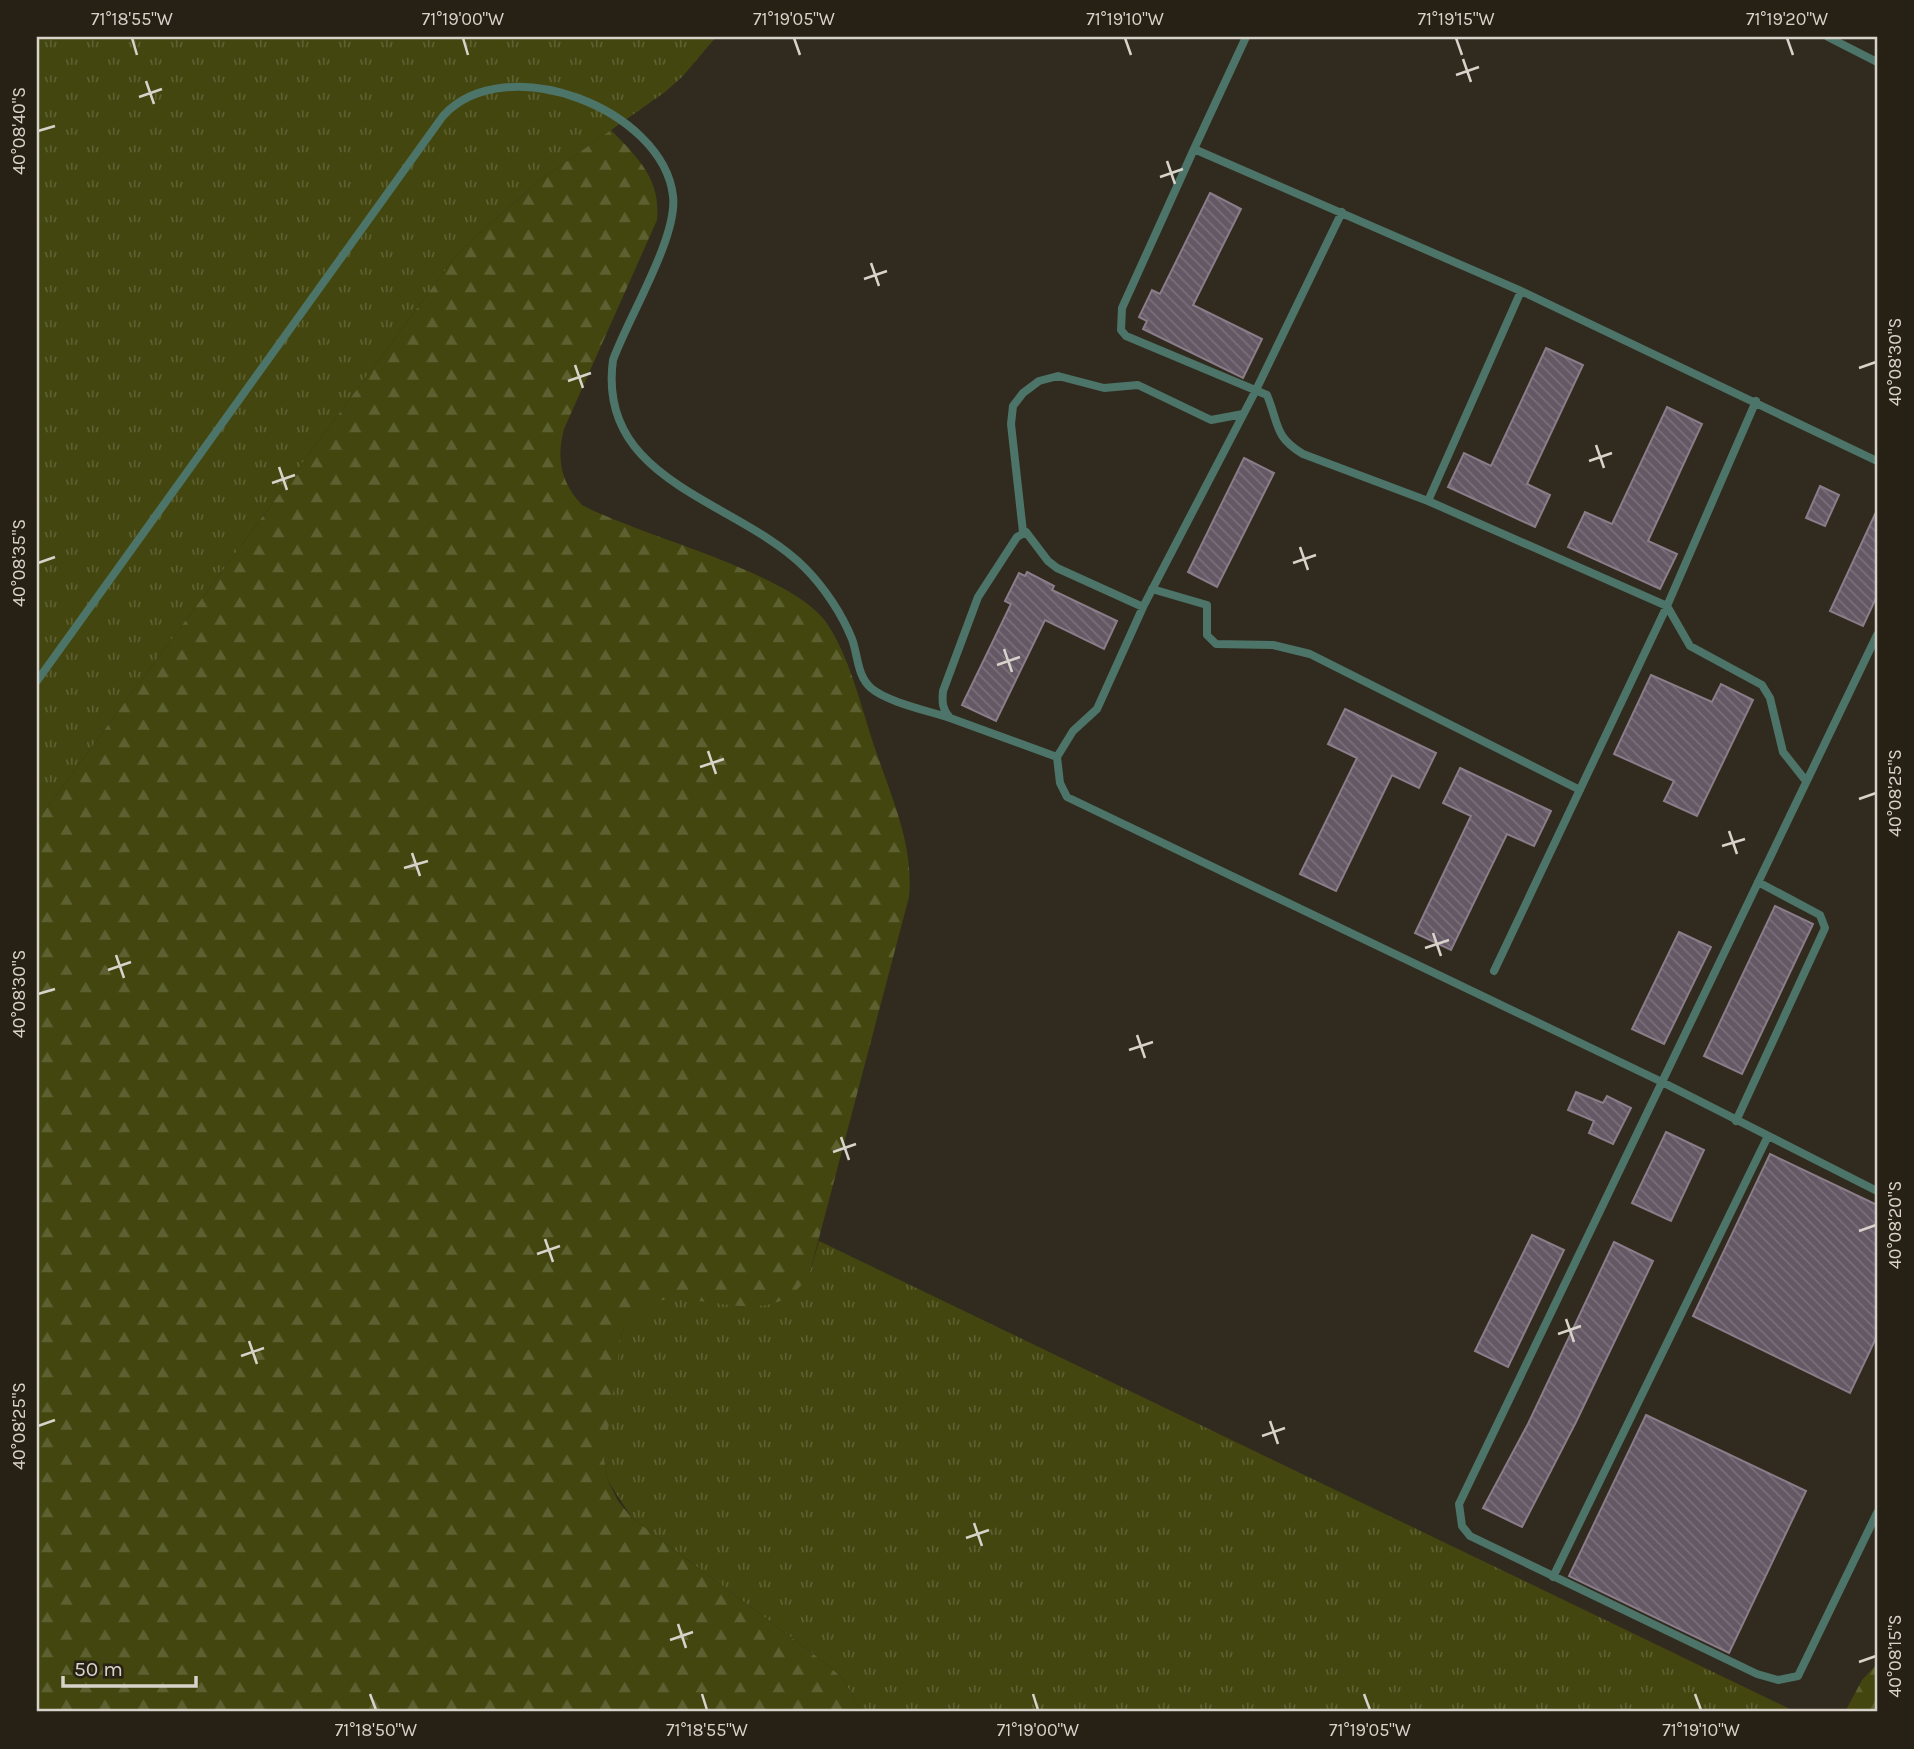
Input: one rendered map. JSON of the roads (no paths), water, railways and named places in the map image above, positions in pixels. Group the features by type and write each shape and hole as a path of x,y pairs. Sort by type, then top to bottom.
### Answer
{"lane":[{"path":"1246,37 1122,309 1121,330 1133,340 1267,395 1278,433 1285,443 1303,454 1429,501 1667,606 1690,646 1762,685 1770,698 1783,752 1806,781"},
{"path":"1828,37 1877,62"},
{"path":"37,681 443,116 465,97 480,91 529,86 565,93 616,119 644,143 670,182 673,196 671,224 613,360 611,377 616,412 632,444 671,482 765,536 805,568 824,591 847,628 862,677 872,690 1057,757"},
{"path":"1194,149 1521,291 1877,461"},
{"path":"1342,212 1244,414 1143,607 1097,709 1073,731 1057,757 1059,783 1067,797 1664,1083 1877,1191"},
{"path":"1429,501 1521,291"},
{"path":"1143,607 1057,568 1023,532 1011,424 1013,407 1023,393 1039,381 1058,376 1104,388 1138,385 1211,420 1244,414"},
{"path":"1494,971 1667,606 1756,401"},
{"path":"950,718 942,703 943,691 978,597 1023,532"},
{"path":"1152,589 1207,605 1207,635 1216,644 1273,645 1310,654 1580,790"},
{"path":"1877,635 1664,1083 1459,1504 1462,1526 1470,1536 1757,1674 1778,1680 1798,1676 1877,1513"},
{"path":"1736,1121 1825,928 1820,915 1758,882"},
{"path":"1553,1577 1768,1136"}]}
